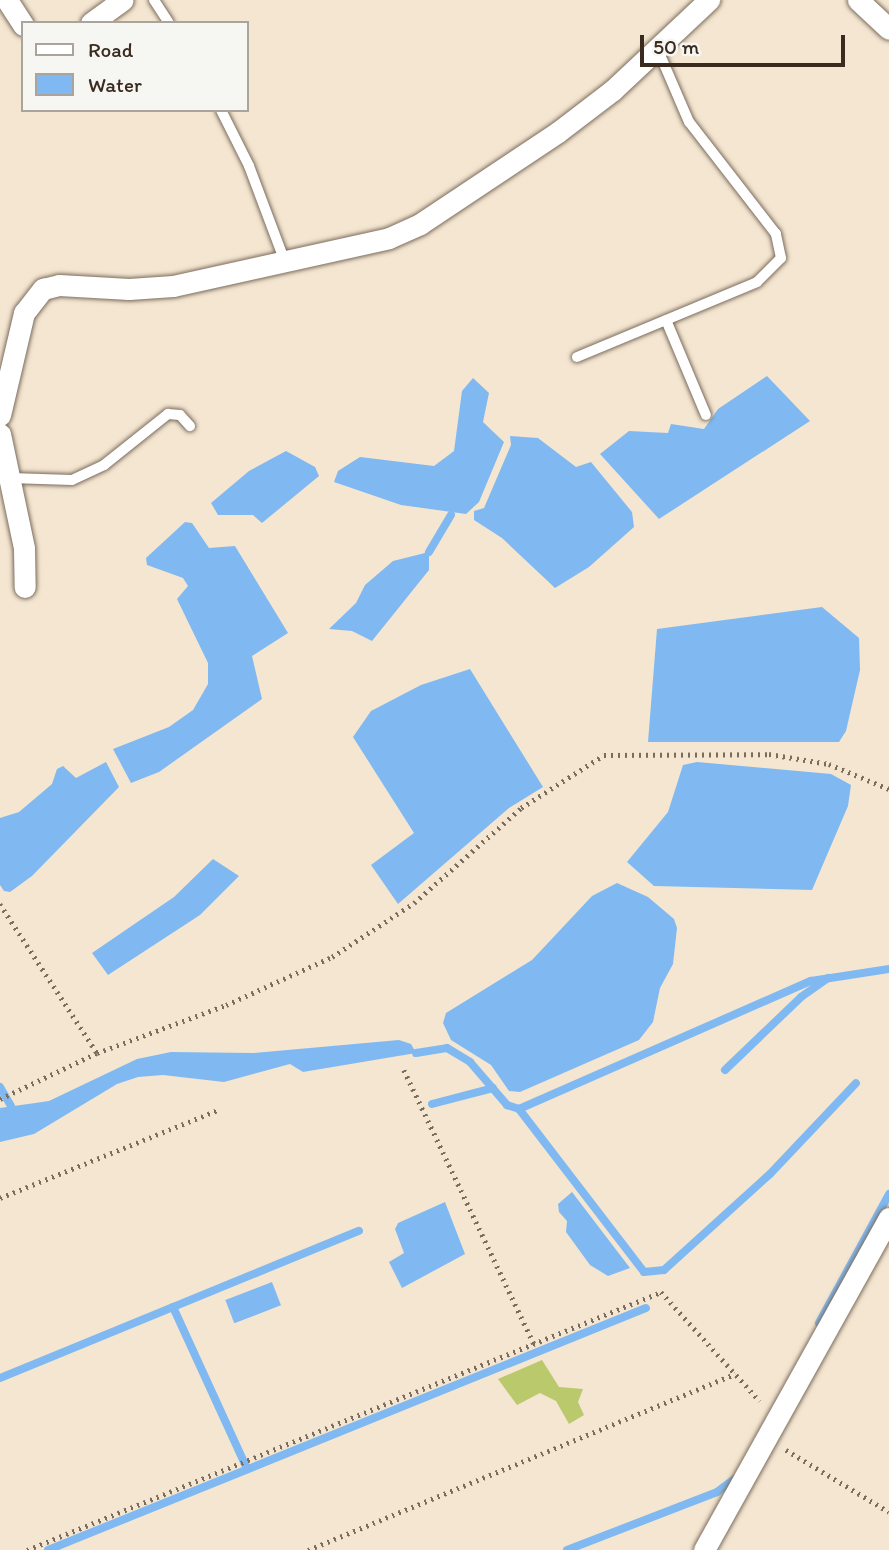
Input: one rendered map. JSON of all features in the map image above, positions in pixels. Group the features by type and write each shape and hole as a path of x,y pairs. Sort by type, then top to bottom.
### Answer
{"street":[{"path":"7,0 21,21"},
{"path":"94,21 123,0"},
{"path":"0,415 24,313 43,289 59,285 150,289 362,247 419,224 558,132 658,50 709,0"},
{"path":"859,0 889,29"},
{"path":"0,434 24,548 24,587"},
{"path":"704,1550 889,1219"}],"lane":[{"path":"154,0 168,21"},
{"path":"577,357 757,282 780,258 776,234 689,122 658,50"},
{"path":"221,112 249,166 285,262"},
{"path":"666,320 706,415"},
{"path":"10,478 72,480 104,465 169,414 180,415 190,426"}],"path":[{"path":"0,1099 97,1053 226,1005 332,957 414,903 522,808 604,755 769,754 829,764 889,789"},
{"path":"0,904 97,1053"},
{"path":"404,1070 534,1343"},
{"path":"0,1198 220,1109"},
{"path":"27,1550 661,1292 735,1374 772,1429 889,1512"},
{"path":"308,1550 735,1374"}],"green space":[{"path":"542,1360 559,1387 583,1389 578,1402 584,1415 569,1424 556,1401 540,1393 517,1405 498,1379"}],"water":[{"path":"767,376 810,421 659,519 600,454 629,431 668,433 671,424 704,429 718,409"},
{"path":"473,378 489,393 483,422 504,442 479,502 466,514 401,505 334,482 338,471 360,457 434,466 454,451 462,391"},
{"path":"510,436 538,438 576,467 591,462 632,512 634,527 589,567 555,588 502,538 474,520 474,511 484,508 511,445"},
{"path":"286,451 315,467 319,476 262,523 253,515 218,515 211,503 249,471"},
{"path":"185,522 192,523 209,548 235,546 288,633 252,656 262,699 159,772 131,783 113,749 169,727 193,710 208,684 208,663 177,599 188,586 183,578 147,565 146,558"},
{"path":"429,552 429,570 372,641 352,631 329,629 356,603 365,585 393,561"},
{"path":"822,607 859,638 860,670 846,731 839,742 648,742 657,629"},
{"path":"470,669 543,787 509,808 398,904 371,865 414,833 353,737 371,711 421,685"},
{"path":"106,762 119,787 32,876 10,892 4,891 0,885 0,818 19,812 52,784 57,769 63,766 76,778"},
{"path":"697,762 831,774 851,785 848,806 812,890 654,886 627,862 668,812 683,765"},
{"path":"213,859 239,876 200,915 108,975 92,953 174,897"},
{"path":"617,883 648,897 674,919 677,928 673,964 660,988 653,1022 639,1040 520,1092 509,1091 491,1065 451,1040 443,1023 446,1013 532,960 592,896"},
{"path":"399,1040 411,1044 416,1053 303,1072 290,1064 224,1082 163,1075 138,1077 117,1084 34,1134 0,1142 0,1108 49,1101 137,1059 171,1052 253,1053"},
{"path":"572,1192 630,1268 608,1276 590,1265 566,1232 567,1221 559,1212 558,1204"},
{"path":"445,1202 465,1254 402,1288 389,1262 404,1253 395,1229 398,1223"},
{"path":"272,1282 281,1305 234,1323 225,1300"}],"waterway":[{"path":"429,552 451,515"},
{"path":"416,1053 447,1048 470,1062 507,1105 519,1109 811,981 889,969"},
{"path":"725,1070 801,997 828,978"},
{"path":"519,1109 644,1272 664,1270 770,1174 856,1083"},
{"path":"0,1087 11,1106"},
{"path":"432,1104 493,1088"},
{"path":"819,1323 889,1194"},
{"path":"0,1378 359,1231"},
{"path":"173,1307 247,1469"},
{"path":"48,1550 646,1308"},
{"path":"567,1550 717,1492 734,1479"}]}
